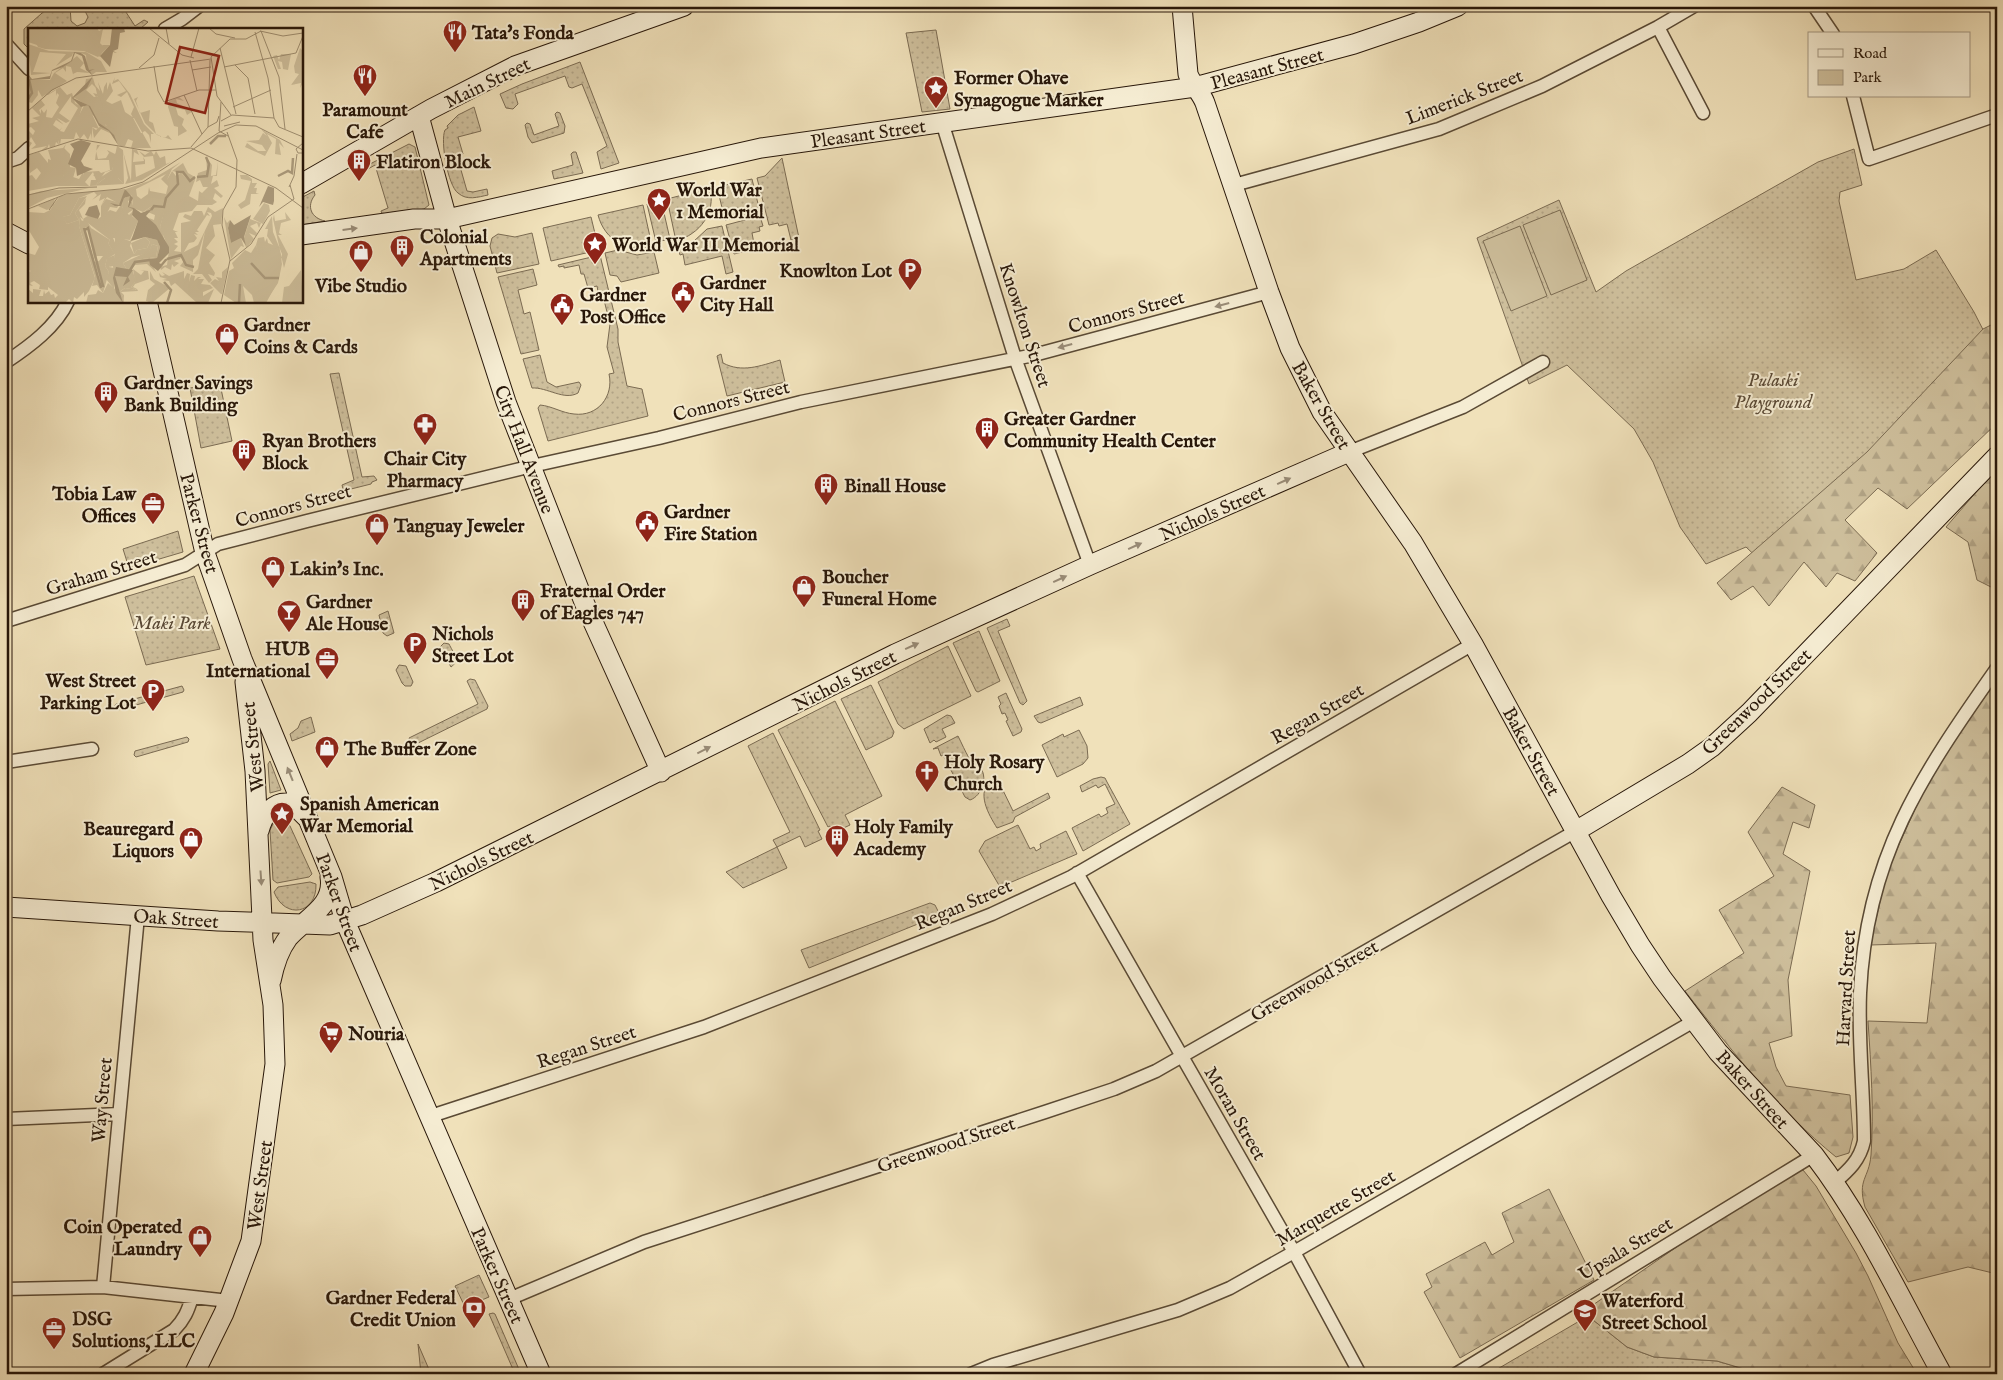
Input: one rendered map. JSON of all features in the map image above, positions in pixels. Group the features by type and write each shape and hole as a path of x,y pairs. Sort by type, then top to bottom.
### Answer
{"street":[{"path":"167,28 198,6"},
{"name":"Main Street","path":"302,183 420,116 524,62 684,6"},
{"name":"Baker Street","path":"1182,6 1188,74 1195,87 1201,93 1205,103 1269,292 1305,382 1322,412 1413,543 1473,644 1611,896 1640,945 1694,1020 1739,1075 1814,1155 1834,1182 1873,1245 1942,1374"},
{"name":"Pleasant Street","path":"302,235 414,219 447,219 731,154 942,122 1069,106 1195,87 1354,44 1419,22 1458,6"},
{"name":"Limerick Street","path":"1234,185 1439,129 1542,86 1658,27 1694,6"},
{"path":"1814,6 1831,32"},
{"path":"1658,27 1703,113"},
{"path":"6,44 28,68"},
{"path":"1854,98 1869,159 1997,115"},
{"name":"City Hall Avenue","path":"420,116 447,219 506,402 584,602 660,772"},
{"name":"Knowlton Street","path":"942,122 1015,358 1090,565"},
{"path":"6,162 14,160 27,149"},
{"path":"6,232 28,243"},
{"name":"Connors Street","path":"205,553 222,543 369,505 659,438 801,402 1015,358 1269,292"},
{"path":"6,362 41,336 63,313 68,302"},
{"name":"Parker Street","path":"147,302 205,553 242,659 328,865 345,922 542,1374"},
{"path":"1349,452 1463,407 1543,362"},
{"name":"Nichols Street","path":"345,922 436,882 888,657 1090,565 1349,452"},
{"name":"Greenwood Street","path":"509,1299 644,1242 1097,1094 1156,1071 1670,776 1700,755 1749,713 1997,456"},
{"name":"Graham Street","path":"6,622 185,565 205,553"},
{"name":"Regan Street","path":"431,1116 704,1027 992,914 1077,873 1473,644"},
{"name":"West Street","path":"194,1374 229,1301 251,1241 275,1064 273,1005 267,970 263,923 256,771 242,659"},
{"name":"Harvard Street","path":"1834,1182 1853,1166 1862,1152 1864,1141 1860,994 1868,920 1879,877 1894,836 1911,799 1956,726 1997,668"},
{"path":"6,762 92,749"},
{"path":"258,834 264,816 281,804 293,804 309,820"},
{"name":"West Street","path":"271,985 275,965 282,948 295,931 321,908 328,894 330,880 328,865"},
{"name":"Moran Street","path":"1077,873 1294,1252 1360,1374"},
{"name":"Oak Street","path":"6,907 263,923 330,925 345,922"},
{"name":"Way Street","path":"103,1287 138,916"},
{"name":"Marquette Street","path":"971,1374 995,1369 1178,1310 1230,1288 1694,1020"},
{"path":"6,1119 119,1114"},
{"name":"Upsala Street","path":"1456,1374 1814,1155"},
{"path":"6,1289 103,1287 229,1301"},
{"path":"103,1374 174,1330 189,1310 192,1297"}],"green space":[{"path":"50,6 70,6 71,21 77,26 85,23 88,17 79,6 122,6 135,26 144,20 148,22 141,28 28,28 28,48 24,44 24,29"},
{"path":"936,30 950,109 922,112 906,33"},
{"path":"580,62 619,163 601,169 597,152 607,146 582,84 572,88 569,87 565,76 515,94 518,104 513,109 506,108 500,94"},
{"path":"474,107 481,131 458,137 463,154 457,156 467,191 473,192 487,189 488,195 469,198 458,193 451,182 446,163 444,136 445,130 448,128 447,126 458,115"},
{"path":"557,112 560,113 565,126 564,133 532,143 528,137 525,125 527,123 530,124 534,135 559,126 555,114"},
{"path":"409,144 415,147 429,205 419,210 382,214 381,211 388,208 375,165 368,169 366,166"},
{"name":"Pulaski Playground","path":"1854,149 1862,185 1840,192 1839,201 1856,280 1904,269 1936,250 1974,312 1997,357 1768,568 1746,547 1706,564 1680,527 1653,462 1634,429 1567,365 1529,384 1477,238 1559,200 1596,292 1626,271 1818,162"},
{"path":"576,152 583,173 554,179 552,171 573,165 571,154"},
{"path":"782,158 799,238 791,240 787,224 779,226 778,223 769,225 757,178 765,176"},
{"path":"752,179 760,212 725,220 717,187"},
{"path":"710,188 711,206 704,221 699,228 685,238 676,241 667,199"},
{"path":"314,191 315,195 311,203 311,211 316,217 325,221 302,225 302,197"},
{"path":"661,200 670,239 656,242 647,204"},
{"path":"643,205 652,246 634,247 618,242 606,232 598,215"},
{"path":"1560,210 1587,280 1551,295 1523,225"},
{"path":"760,216 763,226 759,227 760,231 752,233 755,249 734,254 726,225"},
{"path":"591,217 599,250 551,261 543,228"},
{"path":"722,226 733,272 726,274 722,256 685,265 683,254 680,255 678,247 693,242 707,229"},
{"path":"1520,226 1547,296 1511,311 1483,241"},
{"path":"532,233 539,264 497,273 490,246 492,238 498,234 515,237"},
{"path":"618,250 637,255 654,252 659,273 621,282 617,276 610,275 605,253"},
{"path":"600,255 618,329 618,342 627,386 642,389 648,416 548,441 538,408 540,405 574,414 590,412 597,408 606,397 609,390 609,374 614,373 607,347 610,324 603,296 599,297 597,286 588,288 579,265 564,268 564,266 559,267 558,265"},
{"path":"533,269 537,285 518,290 524,314 530,312 539,350 521,354 498,277"},
{"path":"1997,322 1997,423 1907,509 1878,488 1845,520 1877,553 1855,581 1837,573 1826,587 1804,562 1769,606 1753,586 1731,600 1717,583 1867,452 1983,329"},
{"path":"721,354 723,363 737,368 751,368 780,360 785,382 727,396 717,356"},
{"path":"540,355 547,382 556,387 579,382 581,385 578,393 561,395 544,389 532,388 523,359"},
{"path":"339,373 362,477 374,476 377,480 371,484 351,489 343,489 342,485 354,480 330,374"},
{"path":"220,384 232,441 201,448 190,388"},
{"path":"1997,468 1997,590 1977,580 1968,542 1946,527"},
{"path":"178,531 183,552 129,568 123,549"},
{"name":"Maki Park","path":"194,576 220,649 146,665 125,597"},
{"path":"388,611 394,633 387,636 383,633 379,615"},
{"path":"1007,619 1010,626 998,631 1027,701 1023,705 1020,703 987,628"},
{"path":"979,631 1000,681 978,692 953,643"},
{"path":"444,643 449,644 455,656 454,665 451,667 440,647"},
{"path":"948,646 971,696 904,729 898,724 878,682"},
{"path":"399,665 406,666 413,682 411,686 405,686 402,683 396,670"},
{"path":"470,679 475,680 488,706 487,709 412,746 409,738 478,704 467,681"},
{"path":"1997,681 1997,1274 1968,1267 1908,1282 1865,1207 1863,1198 1862,1190 1870,1163 1872,1138 1872,1088 1868,1021 1927,1023 1936,943 1870,945 1887,871 1931,774 1968,719"},
{"path":"871,685 894,732 892,737 866,750 841,699"},
{"path":"182,686 183,692 118,710 114,707 116,704"},
{"path":"1006,693 1022,729 1021,732 1013,736 1006,721 1008,720 1005,713 1002,714 999,706 1001,704 998,697"},
{"path":"1080,697 1083,705 1041,723 1034,716"},
{"path":"835,701 882,796 845,815 850,825 833,833 830,826 828,827 778,730"},
{"path":"947,715 951,716 955,723 942,729 946,737 930,743 924,729"},
{"path":"311,717 315,732 292,741 290,734 298,728 301,721"},
{"path":"1079,730 1087,746 1088,758 1083,764 1057,777 1042,745 1063,734 1064,737"},
{"path":"773,733 820,830 818,831 822,839 805,847 800,836 777,847 773,840 790,832 748,746"},
{"path":"958,736 969,758 979,766 984,775 981,790 970,800 965,797 938,748 933,749"},
{"path":"187,737 189,739 188,742 136,757 134,755 135,751"},
{"path":"270,761 281,790 270,793 268,764"},
{"path":"1101,777 1105,778 1130,824 1083,851 1072,828 1099,814 1101,817 1108,813 1106,808 1115,804 1105,784 1098,788 1096,785 1082,792 1080,786"},
{"path":"992,779 998,780 1013,811 1048,793 1050,798 1015,817 1013,822 997,828 987,810 984,797 984,790"},
{"path":"1782,787 1815,805 1809,828 1793,822 1783,854 1810,871 1788,980 1792,1036 1769,1043 1776,1067 1786,1086 1850,1095 1853,1137 1849,1153 1836,1157 1794,1120 1738,1057 1685,991 1744,953 1719,910 1774,876 1748,832"},
{"path":"281,820 286,821 290,826 312,874 309,877 277,883 273,880 270,830 273,824"},
{"path":"1018,825 1030,849 1034,847 1036,851 1041,848 1040,844 1066,831 1077,854 1000,887 979,851 985,841"},
{"path":"777,847 787,868 743,888 726,872"},
{"path":"310,882 316,884 315,894 311,902 300,910 292,910 285,907 274,892 278,887"},
{"path":"930,903 935,905 940,915 809,968 801,950"},
{"path":"1803,1170 1816,1186 1856,1253 1898,1343 1917,1374 1753,1374 1744,1369 1717,1361 1654,1357 1627,1347 1588,1316 1590,1307 1691,1237 1792,1173"},
{"path":"1549,1189 1594,1280 1460,1358 1424,1292 1432,1287 1426,1274 1485,1242 1492,1255 1514,1242 1502,1213"},
{"path":"479,1275 489,1297 465,1307 455,1286"},
{"path":"493,1313 521,1374 515,1374 489,1314"},
{"name":"Waterford Street School","path":"1588,1316 1627,1347 1654,1357 1717,1361 1744,1369 1753,1374 1489,1374"},
{"path":"418,1344 431,1374 421,1374"}],"place":[{"name":"Tata's Fonda","path":"455,53"},
{"name":"Paramount Cafe","path":"365,97"},
{"name":"Former Ohave Synagogue Marker","path":"936,109"},
{"name":"Flatiron Block","path":"359,182"},
{"name":"World War 1 Memorial","path":"659,221"},
{"name":"World War II Memorial","path":"595,265"},
{"name":"Colonial Apartments","path":"402,268"},
{"name":"Vibe Studio","path":"361,273"},
{"name":"Knowlton Lot","path":"910,291"},
{"name":"Gardner City Hall","path":"683,314"},
{"name":"Gardner Post Office","path":"562,326"},
{"name":"Gardner Coins & Cards","path":"227,356"},
{"name":"Gardner Savings Bank Building","path":"106,414"},
{"name":"Chair City Pharmacy","path":"425,446"},
{"name":"Greater Gardner Community Health Center","path":"987,450"},
{"name":"Ryan Brothers Block","path":"244,472"},
{"name":"Binall House","path":"826,506"},
{"name":"Tobia Law Offices","path":"153,525"},
{"name":"Gardner Fire Station","path":"647,543"},
{"name":"Tanguay Jeweler","path":"377,546"},
{"name":"Lakin's Inc.","path":"273,589"},
{"name":"Boucher Funeral Home","path":"804,608"},
{"name":"Fraternal Order of Eagles 747","path":"523,622"},
{"name":"Gardner Ale House","path":"289,633"},
{"name":"Nichols Street Lot","path":"415,665"},
{"name":"HUB International","path":"327,680"},
{"name":"West Street Parking Lot","path":"153,712"},
{"name":"The Buffer Zone","path":"327,769"},
{"name":"Holy Rosary Church","path":"927,793"},
{"name":"Spanish American War Memorial","path":"282,835"},
{"name":"Holy Family Academy","path":"837,858"},
{"name":"Beauregard Liquors","path":"191,860"},
{"name":"Nouria","path":"331,1054"},
{"name":"Coin Operated Laundry","path":"200,1258"},
{"name":"Gardner Federal Credit Union","path":"474,1329"},
{"name":"Waterford Street School","path":"1585,1332"},
{"name":"DSG Solutions, LLC","path":"54,1350"}]}
